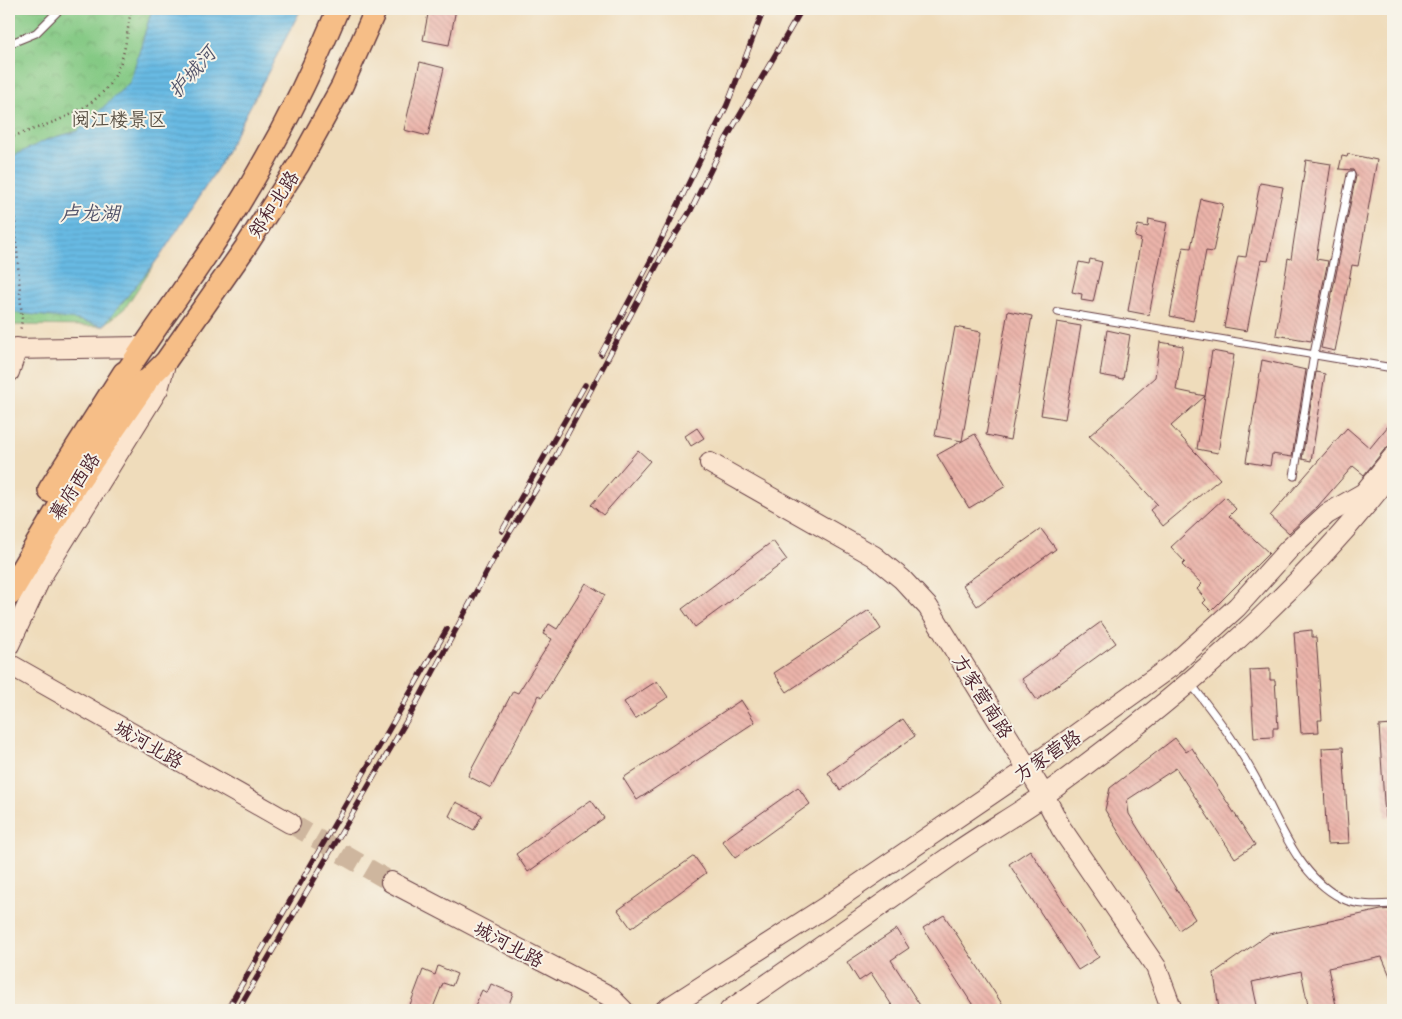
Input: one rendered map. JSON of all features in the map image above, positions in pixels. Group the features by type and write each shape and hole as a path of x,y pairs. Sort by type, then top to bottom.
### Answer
{"highway":[{"name":"幕府西路","path":"9,561 59,477 135,378"},
{"name":"幕府西路","path":"9,593 135,378"}],"main road":[{"name":"郑和北路","path":"135,378 143,347 226,226 272,148 313,70 338,9"},
{"name":"郑和北路","path":"135,378 166,361 245,248 299,164 342,86 376,9"}],"street":[{"path":"9,372 13,348 143,347"},
{"path":"9,644 41,577 158,389 166,361"},
{"name":"方家营路","path":"666,1010 824,908 1028,769 1173,665 1237,607 1289,549 1327,514 1364,493 1393,457"},
{"name":"方家营南路","path":"710,463 874,556 902,578 928,607 1044,795 1061,828 1156,967 1172,1010"},
{"name":"方家营路","path":"730,1010 960,850 1044,795 1190,682 1258,622 1303,577 1345,532 1393,472"},
{"name":"城河北路","path":"9,664 290,823"},
{"name":"城河北路","path":"392,882 609,996 623,1010"}],"lane":[{"path":"9,44 36,34 60,9"},
{"path":"1294,476 1314,354 1352,175"},
{"path":"1058,312 1393,368"},
{"path":"1190,682 1251,769 1296,855 1320,882 1341,898 1360,904 1393,904"}],"path":[{"path":"22,320 9,138 77,113 108,89 122,59 131,9"}],"green space":[{"name":"卢龙湖","path":"9,9 301,9 219,166 125,308 103,326 9,325"}],"water":[{"name":"卢龙湖","path":"152,9 301,9 219,166 161,255 103,326 78,320 9,312 9,158 48,139 78,131 130,82"}],"building":[{"path":"429,9 456,9 449,45 423,40"},
{"path":"420,62 444,68 428,136 404,130"},
{"path":"1348,154 1377,160 1358,266 1352,265 1335,351 1321,348 1356,176 1353,170 1339,169 1342,156 1347,157"},
{"path":"1306,160 1331,164 1316,259 1328,261 1311,341 1276,335 1288,258 1291,259"},
{"path":"1260,183 1283,187 1268,261 1261,260 1247,331 1224,327 1238,256 1246,257"},
{"path":"1201,199 1223,204 1213,252 1206,251 1193,321 1170,316 1183,247 1191,248"},
{"path":"1149,219 1167,223 1149,315 1128,311 1141,239 1135,237 1138,225 1148,227"},
{"path":"1090,259 1102,262 1093,302 1081,300 1082,294 1072,292 1079,262 1089,264"},
{"path":"1008,311 1032,316 1010,440 986,435"},
{"path":"1057,322 1081,326 1065,419 1041,415"},
{"path":"955,327 981,332 962,441 935,436"},
{"path":"1107,330 1130,335 1123,379 1100,375"},
{"path":"1160,342 1183,346 1176,390 1205,396 1171,426 1220,479 1163,526 1150,510 1157,504 1123,467 1089,436 1155,377"},
{"path":"1212,351 1234,355 1218,453 1197,449"},
{"path":"1262,360 1306,370 1292,457 1272,454 1270,466 1246,462"},
{"path":"1316,372 1325,374 1311,461 1302,459"},
{"path":"1393,420 1393,445 1384,450 1364,475 1353,466 1318,506 1289,533 1270,516 1347,428 1370,448"},
{"path":"697,428 704,438 691,446 685,436"},
{"path":"975,434 1006,486 969,508 937,455"},
{"path":"638,450 650,461 603,515 591,505"},
{"path":"1225,497 1236,509 1229,516 1269,553 1211,611 1203,603 1206,600 1197,589 1202,584 1182,565 1185,562 1171,547"},
{"path":"1041,529 1056,549 977,606 963,585"},
{"path":"773,541 787,560 695,627 682,609"},
{"path":"586,583 605,595 542,697 539,695 491,788 468,776 513,691 518,693 552,639 543,634 549,624 557,629"},
{"path":"869,610 881,629 787,692 774,673"},
{"path":"1101,622 1116,643 1037,700 1022,679"},
{"path":"1312,630 1312,637 1316,637 1322,720 1318,720 1319,732 1301,733 1294,632"},
{"path":"1270,669 1270,680 1275,680 1278,728 1273,728 1273,737 1254,738 1250,670"},
{"path":"657,681 668,697 635,719 624,702"},
{"path":"741,700 755,722 637,800 623,778"},
{"path":"903,719 915,736 840,790 828,773"},
{"path":"1393,725 1393,816 1385,817 1379,726"},
{"path":"1175,738 1186,752 1192,748 1255,845 1235,858 1176,768 1127,800 1129,814 1195,919 1179,930 1105,810 1110,788"},
{"path":"1343,747 1349,843 1327,844 1322,748"},
{"path":"798,787 810,804 735,858 722,841"},
{"path":"591,800 604,818 528,872 516,854"},
{"path":"456,802 482,815 474,830 449,816"},
{"path":"1030,850 1099,957 1078,970 1009,864"},
{"path":"694,856 706,873 631,928 618,910"},
{"path":"1393,909 1393,983 1382,957 1328,968 1337,1010 1309,1010 1301,971 1252,982 1258,1010 1219,1010 1214,973 1269,934"},
{"path":"944,915 1006,1010 976,1010 923,928"},
{"path":"897,929 909,948 891,960 923,1010 895,1010 871,973 859,981 847,962"},
{"path":"438,966 457,974 452,986 443,983 432,1010 408,1010 423,970 435,975"},
{"path":"491,984 513,993 507,1010 473,1010 482,990 487,993"}],"tunnel":[{"path":"290,823 391,882"}],"railway":[{"path":"601,354 651,260 727,105 764,9"},
{"path":"238,1010 414,708 493,560 551,465 663,254 691,210 726,139 802,9"},
{"path":"502,531 585,385"},
{"path":"227,1010 447,629"}],"water label":[{"name":"护城河","path":"192,72"}],"park label":[{"name":"阅江楼景区","path":"119,119"}]}
